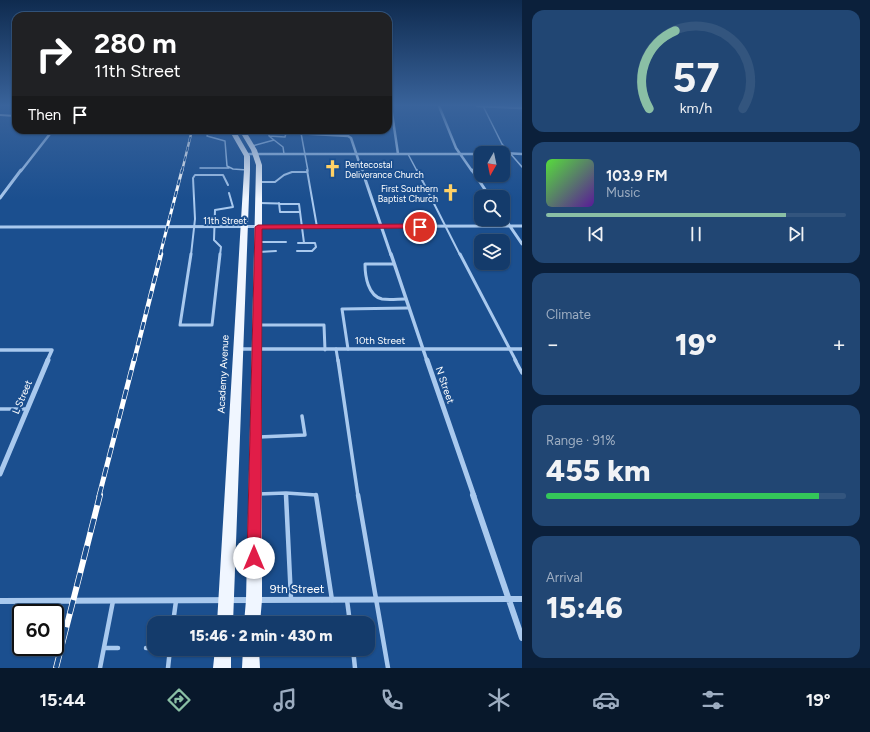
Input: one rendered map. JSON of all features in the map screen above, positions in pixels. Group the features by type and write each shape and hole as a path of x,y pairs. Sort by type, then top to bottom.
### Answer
{"main road":[{"name":"Academy Avenue","path":"226,616 248,170 246,154 237,137"},
{"path":"246,137 256,154 259,165 253,616"},
{"path":"248,170 253,173 254,184 258,186"},
{"path":"222,668 223,656"},
{"path":"251,656 251,668"}],"street":[{"path":"0,198 47,137"},
{"name":"N Street","path":"350,137 522,638"},
{"path":"396,137 398,154"},
{"path":"451,137 460,154 485,190"},
{"path":"510,153 522,154"},
{"path":"246,154 474,154"},
{"name":"11th Street","path":"0,227 474,226"},
{"path":"510,226 522,244"},
{"name":"11th Street","path":"510,226 522,226"},
{"name":"10th Street","path":"239,349 522,349"},
{"name":"L Street","path":"0,350 52,350 0,474"},
{"name":"9th Street","path":"0,602 176,599 377,600 522,598"}],"lane":[{"path":"211,137 225,141 227,166 230,168"},
{"path":"270,137 283,147 284,154"},
{"path":"302,137 318,227"},
{"path":"499,137 504,146"},
{"path":"252,146 274,140"},
{"path":"510,153 522,167"},
{"path":"408,154 522,373"},
{"path":"200,168 230,168 248,170"},
{"path":"258,186 275,182 284,175 292,172 307,172"},
{"path":"228,186 223,175 195,175 193,178 195,227 180,324 212,325 221,247 214,240 215,210 233,206 229,193"},
{"path":"259,203 299,204 304,243"},
{"path":"279,204 280,212 300,212"},
{"path":"258,247 286,242"},
{"path":"297,251 315,250 315,243 298,243"},
{"path":"258,247 276,251"},
{"path":"394,264 365,264 365,270 371,292 381,299 405,299"},
{"path":"348,349 342,309 408,308"},
{"path":"257,326 324,325 325,350"},
{"path":"336,349 361,514 388,668"},
{"path":"0,409 26,409"},
{"path":"255,437 305,435 302,416"},
{"path":"254,494 286,493 316,495 332,600"},
{"path":"286,493 291,600"},
{"path":"174,616 176,599"},
{"path":"100,668 113,600"},
{"path":"347,600 349,616"},
{"path":"104,648 118,648"},
{"path":"168,668 169,656"},
{"path":"354,656 355,668"}],"railway":[{"path":"182,171 190,137"},
{"path":"160,255 182,170"},
{"path":"134,361 161,254"},
{"path":"99,496 134,360"},
{"path":"56,668 100,495"}],"place":[{"name":"Pentecostal Deliverance Church","path":"332,169"},
{"name":"First Southern Baptist Church","path":"451,193"}],"route":[{"path":"254,558 258,227 420,227"}]}
